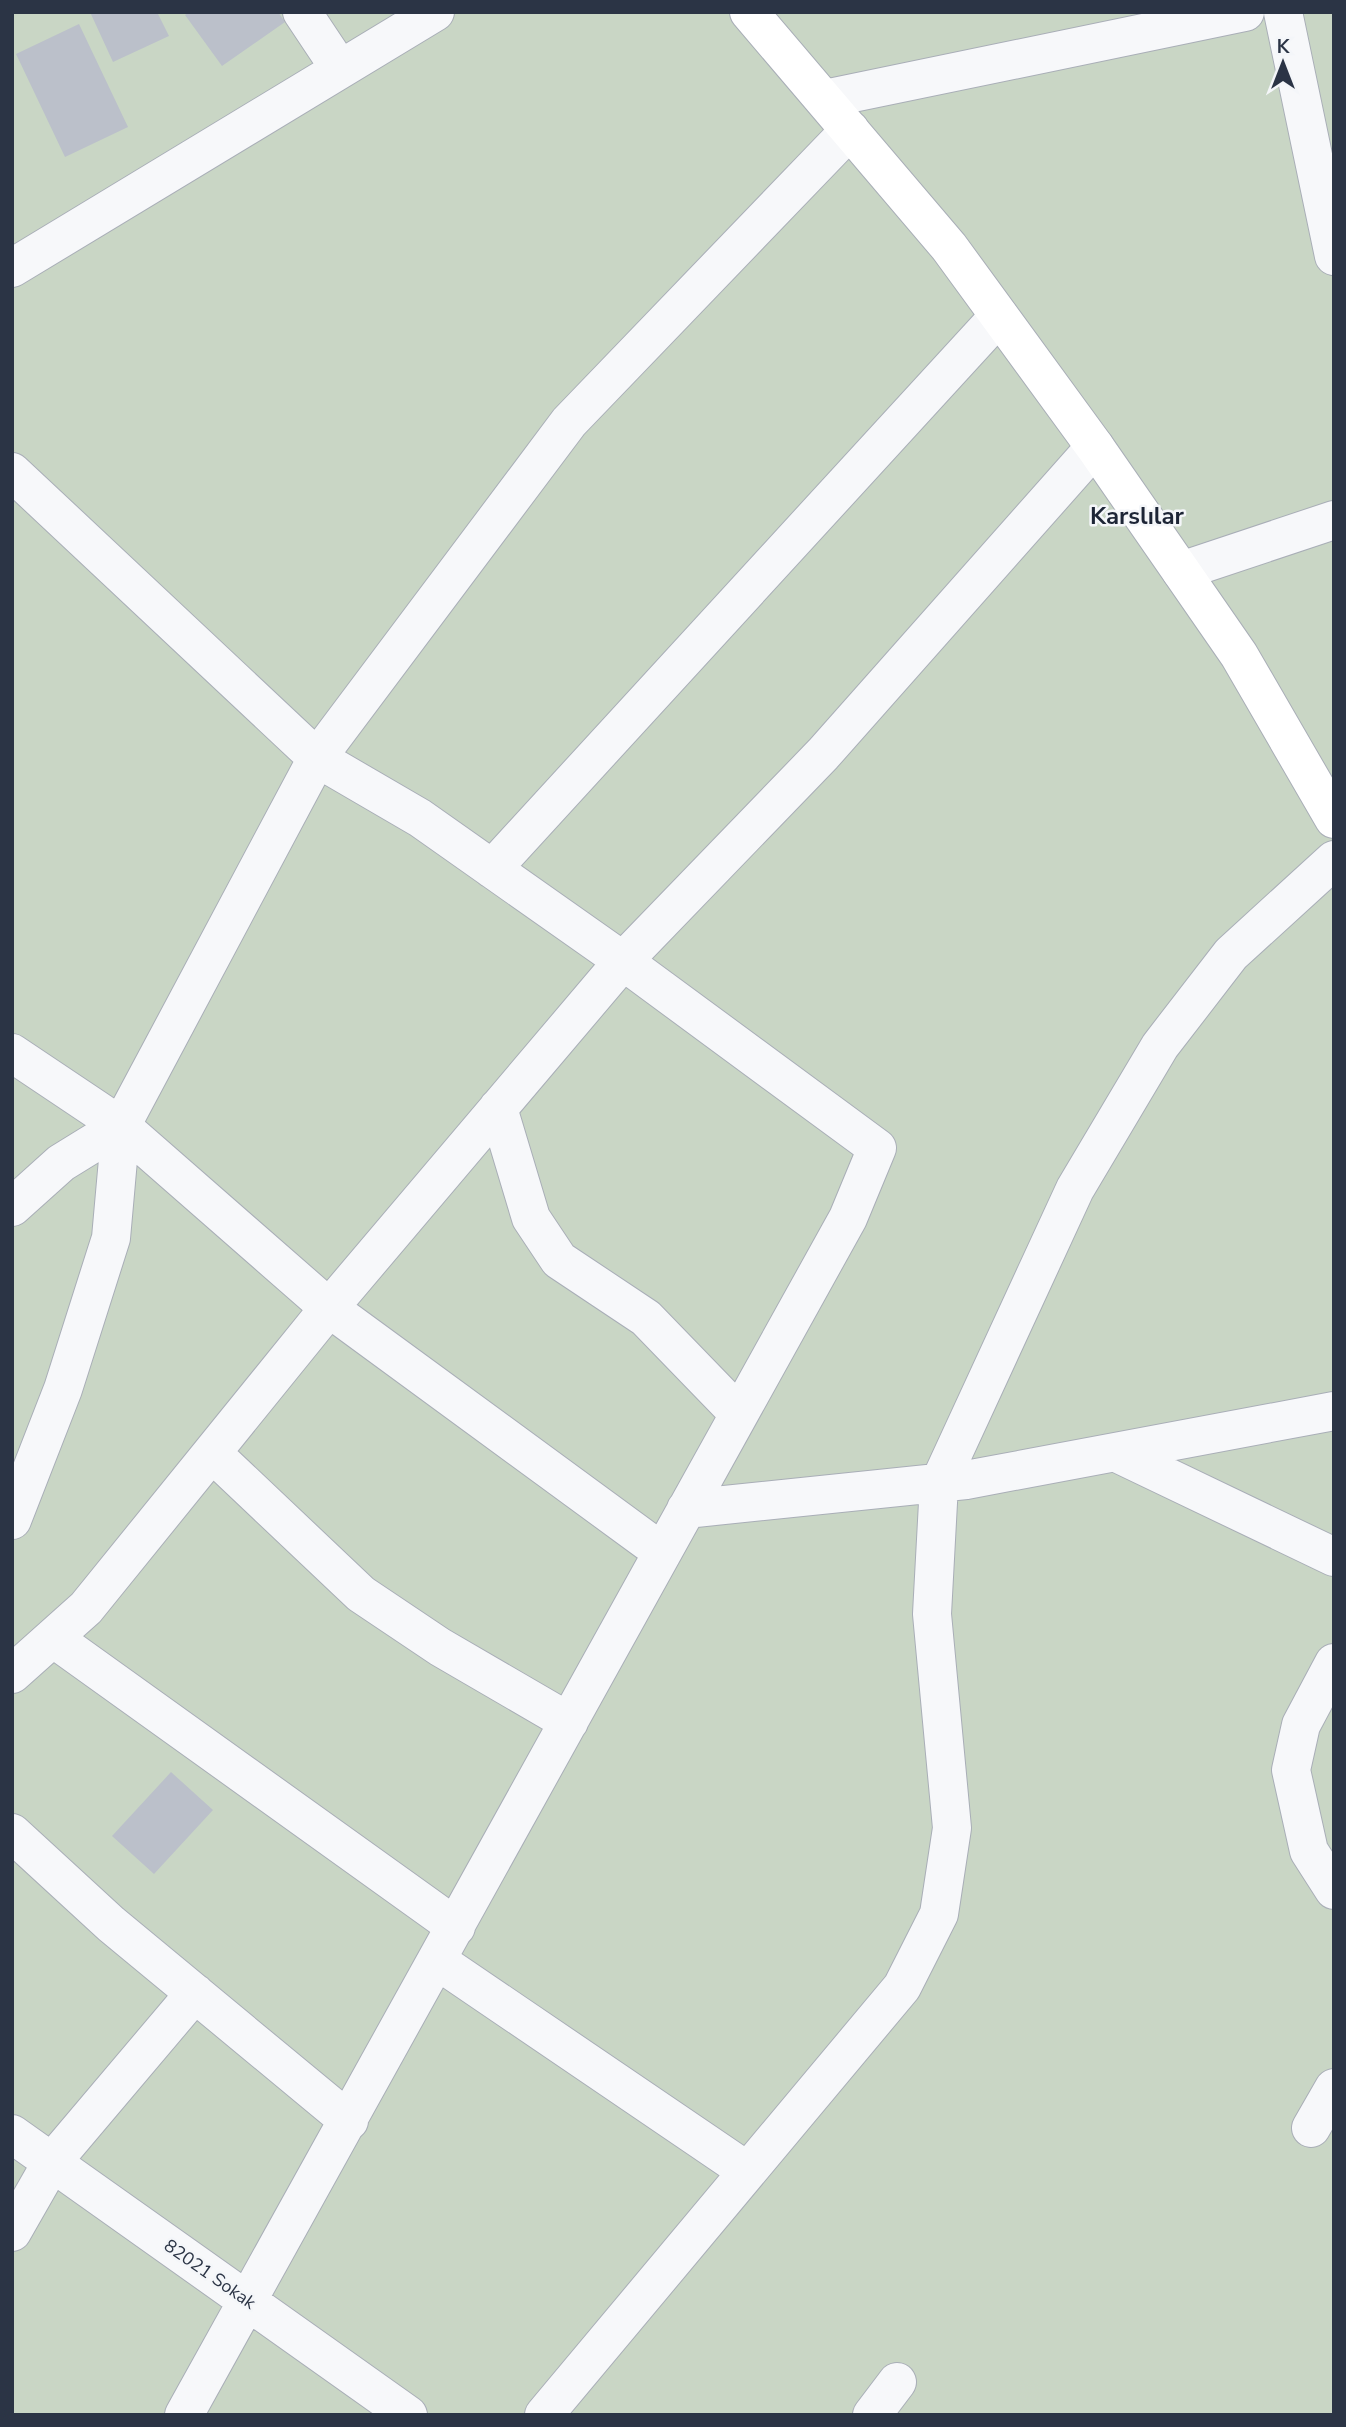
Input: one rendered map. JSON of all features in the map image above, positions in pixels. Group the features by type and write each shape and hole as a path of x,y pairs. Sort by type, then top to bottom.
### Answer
{"main road":[{"path":"749,12 949,247 1095,447 1239,654 1334,819"}],"street":[{"path":"302,12 340,69"},
{"path":"12,268 435,12"},
{"path":"824,99 1245,12"},
{"path":"1283,12 1334,256"},
{"path":"12,1520 62,1389 111,1238 121,1126 317,758 569,422 850,130"},
{"path":"492,869 999,316"},
{"path":"12,1674 86,1608 329,1308 623,961 823,754 1095,447"},
{"path":"12,472 317,758 420,818 623,961 877,1148 848,1218 184,2415"},
{"path":"1181,571 1334,520"},
{"path":"544,2415 902,1987 939,1914 952,1828 932,1614 939,1484 1074,1189 1160,1046 1231,954 1334,860"},
{"path":"12,1053 121,1126 329,1308 663,1552"},
{"path":"498,1108 530,1218 559,1260 646,1318 738,1415"},
{"path":"12,1207 61,1163 121,1126"},
{"path":"686,1509 939,1484 1334,1411"},
{"path":"212,1453 361,1594 440,1647 569,1723"},
{"path":"1117,1453 1334,1557"},
{"path":"53,1638 456,1927"},
{"path":"1334,1662 1301,1725 1291,1770 1309,1851 1334,1890"},
{"path":"12,1833 111,1924 349,2121"},
{"path":"438,1961 747,2171"},
{"path":"12,2232 52,2162 195,1993"},
{"path":"1311,2128 1334,2088"},
{"name":"82021 Sokak","path":"12,2134 408,2415"},
{"path":"872,2415 897,2382"}],"green space":[{"path":"12,12 1334,12 1334,2415 12,2415"}],"building":[{"path":"90,12 157,12 169,36 113,62"},
{"path":"189,12 278,12 285,22 222,66 185,15"},
{"path":"79,24 128,127 65,157 16,54"},
{"path":"171,1772 213,1810 154,1874 112,1836"}],"district":[{"name":"Karslılar","path":"1137,516"}]}
